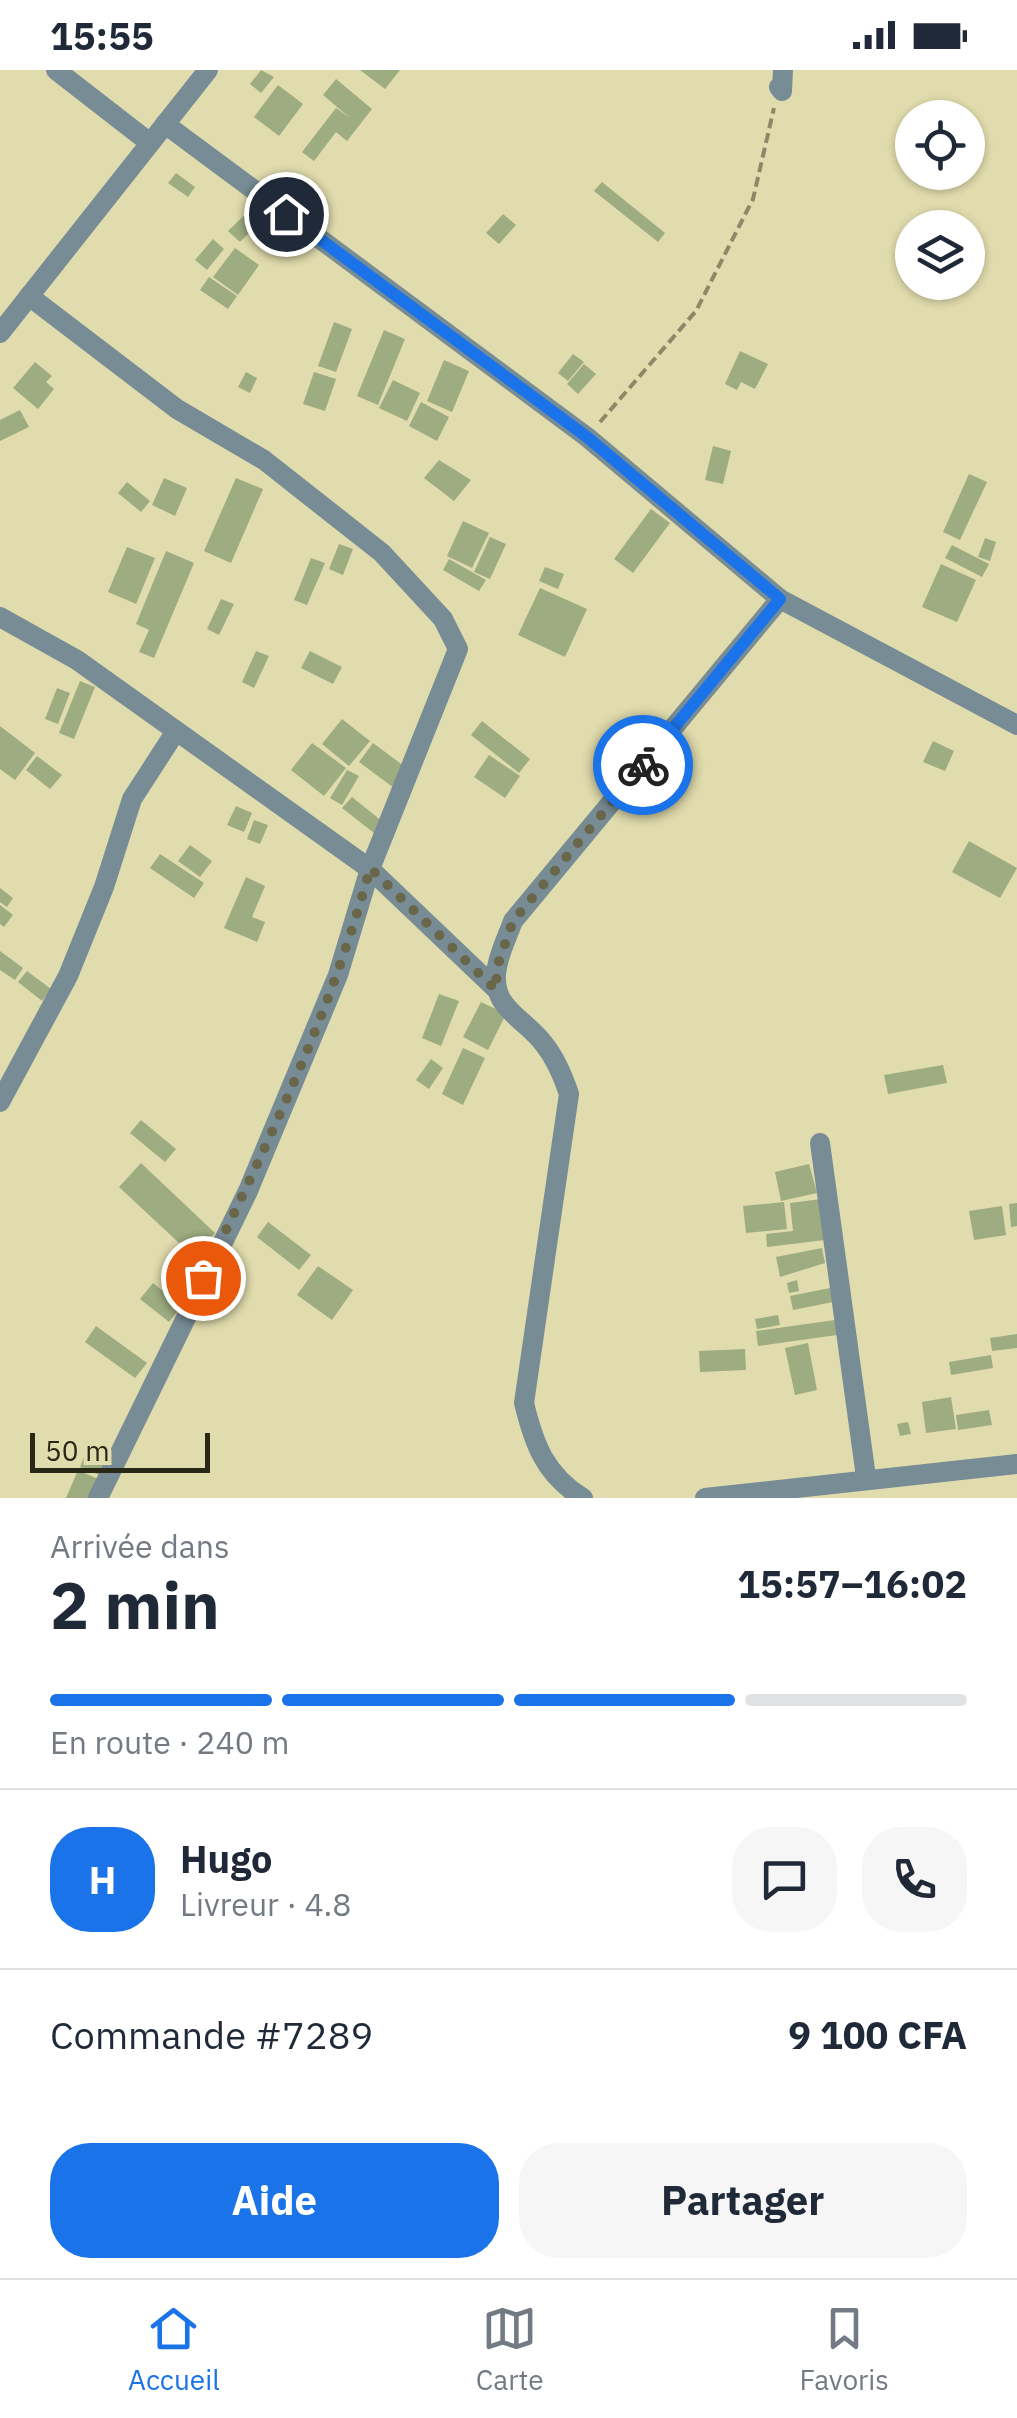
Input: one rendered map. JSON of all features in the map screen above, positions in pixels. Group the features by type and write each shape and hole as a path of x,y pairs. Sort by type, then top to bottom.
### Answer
{"street":[{"path":"56,70 150,143"},
{"path":"0,333 208,70"},
{"path":"165,124 587,437 780,599 1017,725"},
{"path":"29,296 177,409 264,460 368,542 454,635 456,661 370,868 338,975 248,1192 98,1498"},
{"path":"496,990 497,967 513,921 780,599"},
{"path":"0,617 77,660 370,868 496,990 507,1011 542,1041 562,1072 569,1094 524,1403 534,1444 549,1471 583,1498"},
{"path":"0,1102 68,976 104,887 132,799 176,731"},
{"path":"820,1143 866,1477"},
{"path":"705,1498 866,1477 1017,1464"}],"path":[{"path":"587,437 696,311 753,199 781,79"}],"building":[{"path":"261,70 274,77 261,93 250,84"},
{"path":"360,70 400,70 385,89"},
{"path":"336,79 372,109 347,141 336,132 314,161 302,152 336,108 350,118 323,95"},
{"path":"278,85 303,104 279,136 254,117"},
{"path":"176,173 195,187 188,197 168,183"},
{"path":"602,182 665,233 658,242 594,191"},
{"path":"259,201 270,212 240,242 228,231"},
{"path":"503,214 516,225 499,244 486,233"},
{"path":"213,239 224,249 207,270 195,260"},
{"path":"235,248 259,265 238,295 213,277"},
{"path":"209,277 237,296 228,309 200,290"},
{"path":"334,322 352,329 336,372 318,366"},
{"path":"384,330 405,339 378,405 357,396"},
{"path":"740,351 768,364 755,389 741,382 737,390 725,384"},
{"path":"573,354 584,362 568,381 558,373"},
{"path":"444,360 469,371 452,412 427,401"},
{"path":"35,362 52,376 46,382 54,389 38,409 13,388"},
{"path":"584,364 596,374 578,394 567,384"},
{"path":"246,372 257,378 250,393 238,387"},
{"path":"314,372 336,379 325,411 303,404"},
{"path":"393,380 420,393 407,421 379,408"},
{"path":"421,402 449,417 437,441 409,426"},
{"path":"20,410 29,427 0,441 0,420"},
{"path":"713,446 731,451 723,484 705,480"},
{"path":"439,460 471,480 454,501 424,478"},
{"path":"969,474 987,482 960,540 943,532"},
{"path":"164,478 187,488 175,516 152,505"},
{"path":"236,478 263,489 231,563 204,551"},
{"path":"127,482 150,501 141,512 118,493"},
{"path":"651,509 670,523 633,573 614,559"},
{"path":"463,521 489,533 472,568 447,556"},
{"path":"490,537 506,544 490,579 474,572"},
{"path":"985,538 996,542 990,561 978,557"},
{"path":"339,544 353,549 343,575 329,569"},
{"path":"952,545 989,564 982,577 945,558"},
{"path":"127,547 155,558 136,604 108,592"},
{"path":"166,551 194,563 154,658 139,652 149,630 136,624"},
{"path":"311,558 325,563 307,605 294,600"},
{"path":"449,559 486,580 479,591 443,570"},
{"path":"941,564 976,580 957,622 922,607"},
{"path":"545,567 564,574 558,589 539,581"},
{"path":"540,588 587,609 565,657 518,635"},
{"path":"221,599 234,604 219,635 207,629"},
{"path":"256,651 269,656 254,688 242,682"},
{"path":"310,651 342,667 333,684 301,668"},
{"path":"80,681 95,687 74,739 59,733"},
{"path":"57,688 70,693 58,724 45,719"},
{"path":"342,719 370,741 349,766 322,744"},
{"path":"482,721 530,759 519,773 471,735"},
{"path":"0,726 35,753 15,780 0,769"},
{"path":"933,741 954,751 945,771 923,762"},
{"path":"312,743 346,768 324,796 291,770"},
{"path":"373,743 408,769 394,788 359,762"},
{"path":"489,755 520,776 505,798 474,777"},
{"path":"37,756 62,775 50,789 26,770"},
{"path":"347,770 359,776 342,805 330,798"},
{"path":"352,797 383,822 374,833 342,808"},
{"path":"236,806 252,813 244,832 227,825"},
{"path":"254,820 268,825 260,844 247,839"},
{"path":"969,841 1017,868 1000,898 952,872"},
{"path":"190,845 212,861 200,877 178,861"},
{"path":"160,854 204,883 194,898 150,868"},
{"path":"246,877 265,886 252,917 265,922 257,942 224,928"},
{"path":"0,888 13,898 7,907 0,902"},
{"path":"0,905 13,915 4,927 0,924"},
{"path":"0,951 23,968 15,980 0,970"},
{"path":"27,971 51,989 42,1001 18,982"},
{"path":"439,994 459,1001 441,1046 422,1038"},
{"path":"481,1002 506,1014 488,1050 463,1037"},
{"path":"463,1048 485,1058 463,1105 442,1094"},
{"path":"431,1059 443,1068 429,1089 416,1080"},
{"path":"943,1065 947,1083 888,1094 884,1075"},
{"path":"141,1120 176,1149 165,1162 130,1133"},
{"path":"141,1163 215,1233 193,1256 119,1187"},
{"path":"809,1164 817,1193 781,1201 775,1172"},
{"path":"821,1199 825,1240 767,1247 766,1234 793,1231 790,1203"},
{"path":"784,1202 787,1229 746,1233 743,1206"},
{"path":"1017,1203 1017,1226 1011,1227 1009,1204"},
{"path":"1002,1206 1006,1235 974,1240 969,1211"},
{"path":"268,1222 311,1255 299,1270 257,1237"},
{"path":"822,1248 825,1263 780,1277 776,1257"},
{"path":"318,1266 353,1290 332,1320 297,1295"},
{"path":"797,1280 799,1291 789,1293 787,1283"},
{"path":"153,1283 182,1306 169,1322 140,1299"},
{"path":"830,1288 833,1302 793,1310 790,1296"},
{"path":"778,1315 780,1325 757,1329 755,1319"},
{"path":"835,1320 837,1335 758,1346 756,1331"},
{"path":"96,1326 147,1363 135,1378 85,1342"},
{"path":"1017,1334 1017,1348 992,1351 990,1338"},
{"path":"808,1343 817,1390 795,1395 785,1348"},
{"path":"745,1349 746,1370 700,1372 699,1351"},
{"path":"991,1355 993,1368 951,1375 949,1362"},
{"path":"951,1397 956,1429 926,1433 922,1402"},
{"path":"989,1410 992,1425 958,1430 956,1415"},
{"path":"908,1422 911,1434 900,1436 897,1424"},
{"path":"89,1444 111,1453 102,1476 80,1467"},
{"path":"78,1470 100,1480 92,1498 66,1498"}],"way so far":[{"path":"203,1278 248,1192 338,975 370,868 496,990 497,967 513,921 643,765"}],"route":[{"path":"286,214 587,437 780,599 643,765"}]}
